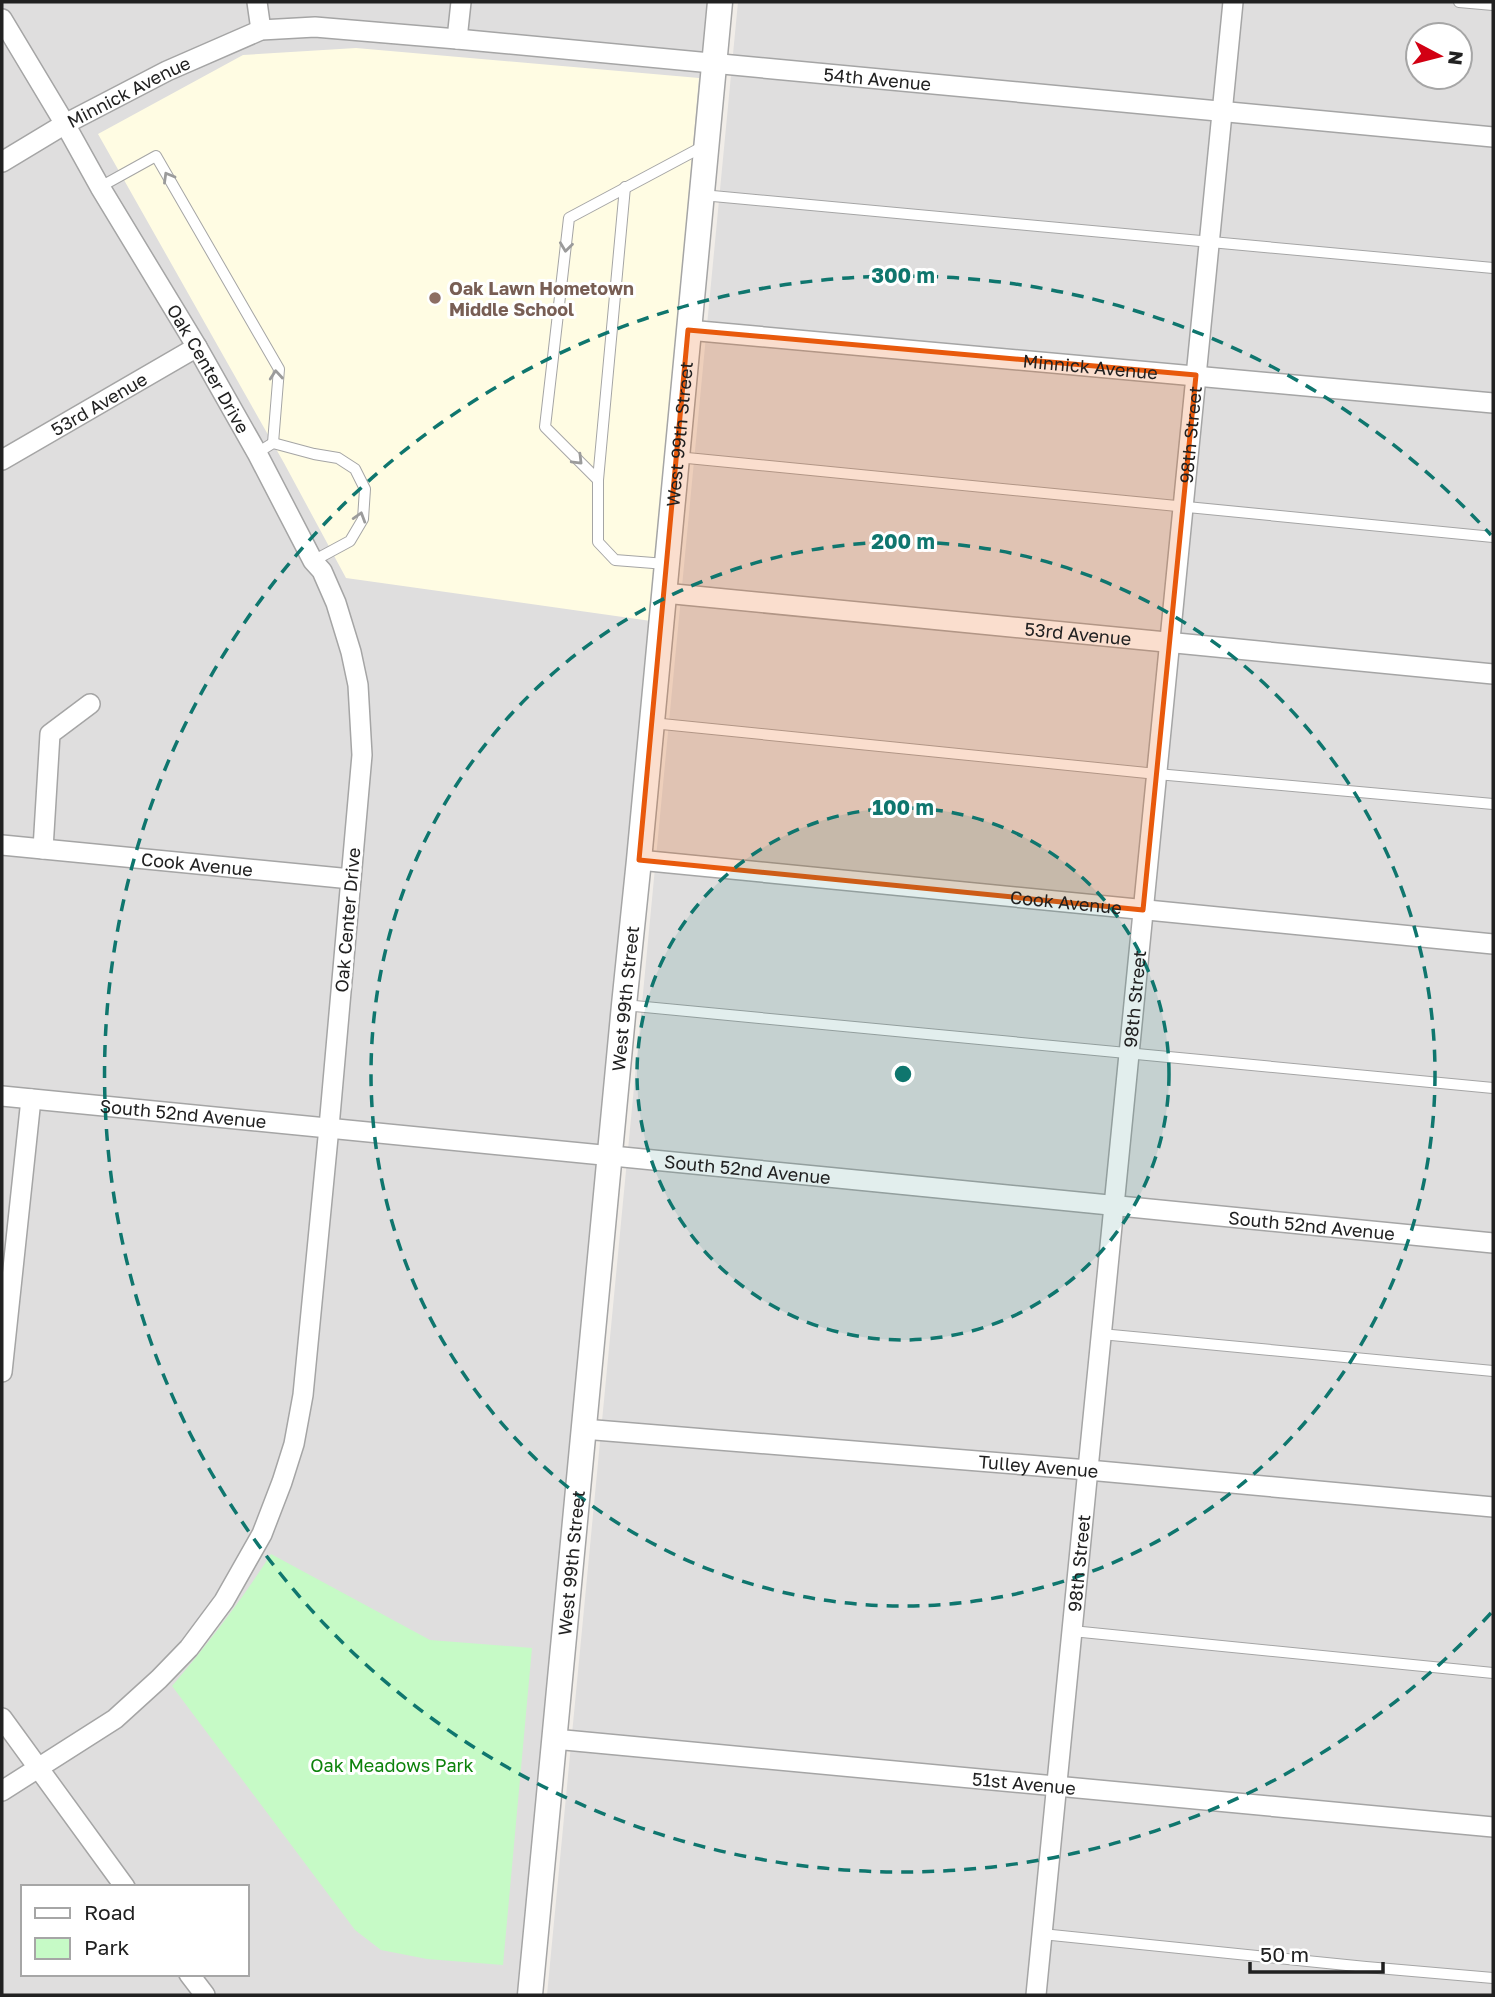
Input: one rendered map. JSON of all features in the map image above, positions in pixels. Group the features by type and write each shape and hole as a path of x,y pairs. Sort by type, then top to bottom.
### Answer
{"street":[{"path":"257,2 261,30"},
{"path":"457,38 461,2"},
{"name":"West 99th Street","path":"530,1995 720,2"},
{"name":"98th Street","path":"1036,1995 1233,2"},
{"name":"Oak Center Drive","path":"2,19 197,347 265,448 313,561 322,571 336,603 358,685 362,755 303,1395 294,1444 282,1482 262,1534 224,1601 189,1648 115,1718 2,1791"},
{"name":"54th Avenue","path":"261,30 315,27 457,38 1493,137"},
{"name":"Minnick Avenue","path":"2,162 65,124 167,71 261,30"},
{"name":"Minnick Avenue","path":"688,330 1493,403"},
{"name":"53rd Avenue","path":"2,460 197,347"},
{"name":"53rd Avenue","path":"664,593 1493,674"},
{"path":"43,849 50,734 90,704"},
{"name":"Cook Avenue","path":"2,845 351,879"},
{"name":"Cook Avenue","path":"639,860 1493,944"},
{"name":"South 52nd Avenue","path":"2,1096 1493,1243"},
{"path":"2,1372 32,1099"},
{"name":"Tulley Avenue","path":"583,1429 1088,1470 1493,1507"},
{"path":"2,1718 124,1885"},
{"name":"51st Avenue","path":"554,1739 1493,1827"},
{"path":"191,1976 205,1995"}],"lane":[{"path":"1459,2 1493,5"},
{"path":"598,480 545,427 569,218 706,146"},
{"path":"100,187 156,156 279,369 265,448 338,458 355,469 365,489 363,519 350,541 313,561"},
{"path":"625,187 598,480 598,542 615,560 666,564"},
{"path":"701,195 1493,268"},
{"path":"676,457 1493,537"},
{"path":"652,723 1157,774 1493,804"},
{"path":"624,1004 1493,1088"},
{"path":"1101,1334 1493,1371"},
{"path":"1072,1631 1493,1673"},
{"path":"1042,1934 1366,1968 1493,1978"}],"highlighted area":[{"path":"688,330 1196,375 1143,910 639,860"}],"shaded area":[{"path":"2,2 720,2 530,1995 2,1995"},
{"path":"738,2 1493,2 1493,1995 547,1995"},
{"name":"Oak Lawn Hometown Middle School","path":"356,48 699,78 651,621 346,578 98,134 243,55"}],"green space":[{"name":"Oak Meadows Park","path":"271,1554 430,1640 532,1648 503,1965 427,1959 381,1950 355,1930 172,1686 224,1622"}],"place":[{"name":"Oak Lawn Hometown Middle School","path":"435,298"}]}
